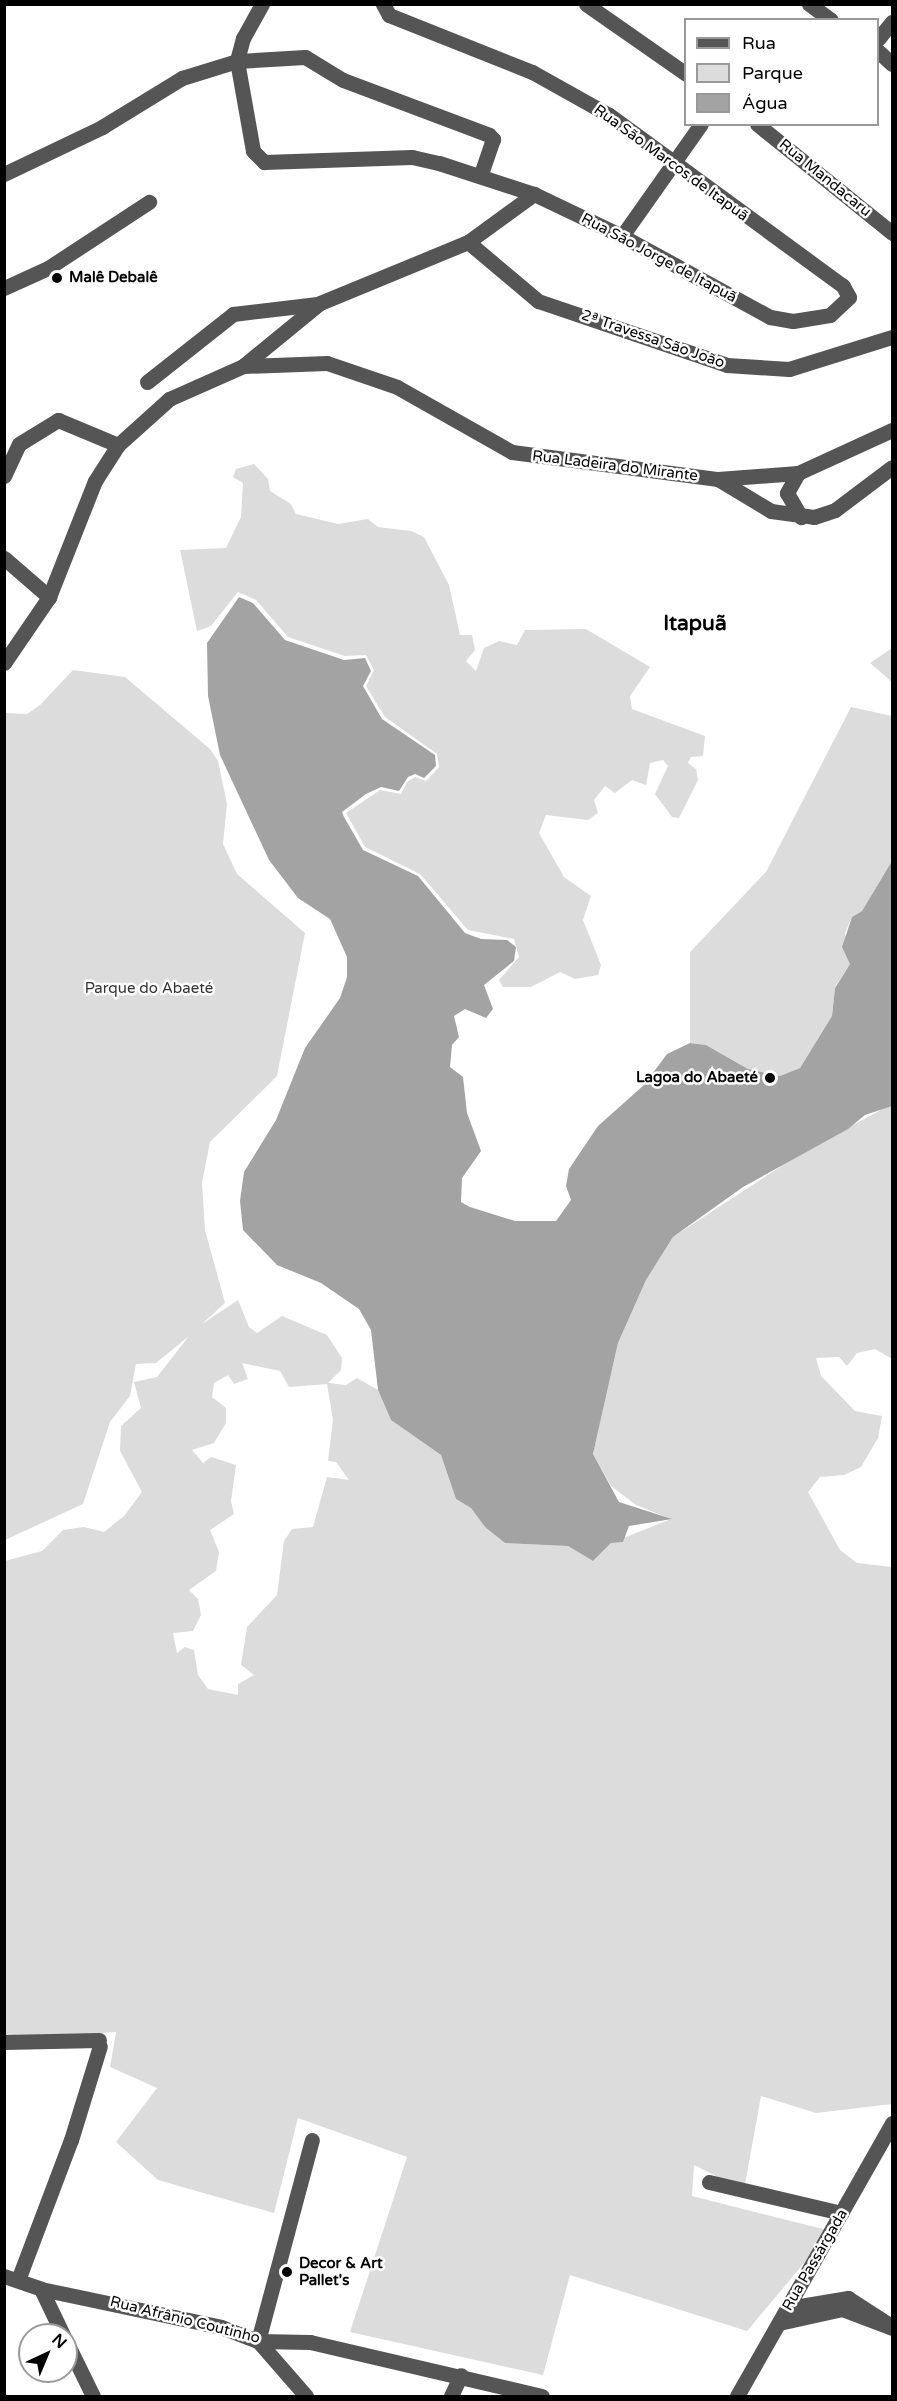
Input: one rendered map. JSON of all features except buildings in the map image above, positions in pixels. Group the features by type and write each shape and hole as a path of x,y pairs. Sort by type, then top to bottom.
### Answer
{"street":[{"path":"237,61 243,38 262,4"},
{"name":"Rua São Marcos de Itapuã","path":"383,4 389,15 532,72 609,115 848,290 849,297 830,315 784,320"},
{"path":"586,4 684,73"},
{"path":"809,4 828,18"},
{"path":"879,38 892,22"},
{"path":"879,52 892,64"},
{"path":"4,174 102,127 182,78 237,61 310,58 343,80 489,135 493,140 480,176"},
{"name":"Rua São Jorge de Itapuã","path":"237,61 253,151 272,164 412,158 480,176 534,194 622,236 770,317 784,320"},
{"path":"622,236 673,160 699,126"},
{"name":"Rua Mandacaru","path":"759,126 892,233"},
{"path":"243,366 320,303 420,258 468,242 534,194"},
{"path":"4,288 48,268 149,202"},
{"name":"2ª Travessa São João","path":"468,242 538,301 727,365 789,369 892,338"},
{"path":"147,382 233,314 320,303"},
{"name":"Rua Ladeira do Mirante","path":"4,663 49,597 95,481 118,445 169,399 243,366 284,362 345,368 397,387 512,452 718,479 798,473 892,429"},
{"path":"4,476 19,444 58,420 118,445"},
{"path":"718,479 771,511 801,517 827,515 892,467"},
{"path":"798,473 787,493 801,517"},
{"path":"4,558 49,597"},
{"path":"4,2042 99,2043 11,2278"},
{"name":"Rua Passárgada","path":"737,2397 892,2123"},
{"path":"306,2397 258,2341 312,2140"},
{"path":"709,2182 841,2213"},
{"name":"Rua Afrânio Coutinho","path":"11,2278 41,2289 209,2324 258,2341 310,2342 461,2375 542,2397"},
{"path":"41,2289 57,2323"},
{"path":"779,2324 842,2309 892,2328 848,2298 788,2308"},
{"path":"78,2366 93,2397"},
{"path":"451,2397 461,2375"}],"green space":[{"path":"254,464 268,479 270,491 291,504 296,514 338,524 368,519 378,527 411,531 424,537 449,585 460,635 472,635 475,650 466,661 476,671 484,648 499,641 517,645 525,630 586,629 650,667 630,696 632,709 705,736 703,756 691,757 688,763 696,769 698,780 679,818 672,817 655,794 668,766 663,760 650,763 646,785 632,780 615,793 605,786 594,800 598,813 588,820 546,815 539,833 564,877 591,896 583,920 601,965 598,975 575,979 560,972 531,987 503,987 499,980 519,957 514,939 468,930 420,874 365,847 346,813 380,790 401,794 407,782 415,777 426,781 439,767 437,754 385,717 366,686 374,670 366,655 345,656 288,637 256,600 238,592 211,626 197,631 180,550 226,548 241,517 243,483 233,477 236,469"},
{"path":"892,648 892,682 870,663"},
{"name":"Parque do Abaeté","path":"73,670 125,677 210,749 218,761 227,804 223,844 237,874 305,933 277,1076 210,1142 202,1183 205,1230 225,1303 202,1324 238,1300 249,1327 257,1333 282,1316 327,1335 342,1358 341,1370 328,1383 346,1385 357,1378 378,1390 391,1420 441,1455 456,1499 471,1508 485,1527 505,1543 568,1546 593,1561 611,1543 671,1519 636,1505 611,1486 593,1454 618,1343 646,1280 673,1237 803,1152 892,1104 892,1359 875,1349 857,1353 847,1366 839,1357 816,1358 821,1376 855,1411 882,1416 878,1438 861,1467 844,1475 820,1477 808,1492 840,1550 857,1563 892,1567 892,2104 816,2113 761,2096 744,2190 694,2165 692,2196 831,2231 747,2331 570,2275 543,2375 350,2332 407,2157 298,2118 274,2213 158,2180 116,2142 157,2088 110,2067 116,2032 5,2041 5,1561 42,1551 63,1530 84,1527 104,1532 124,1516 142,1492 120,1451 121,1426 141,1408 134,1382 157,1377 189,1336 156,1363 136,1364 130,1396 110,1422 83,1504 5,1540 5,713 27,714 40,705","holes":["242,1363 280,1371 289,1387 327,1384 333,1420 328,1461 336,1462 349,1480 327,1477 313,1527 292,1529 284,1541 277,1595 247,1627 241,1665 254,1675 238,1684 238,1695 208,1689 198,1675 194,1650 185,1647 177,1653 173,1633 193,1631 201,1615 198,1599 189,1590 216,1571 219,1552 210,1530 234,1514 231,1501 236,1465 211,1457 203,1463 192,1450 214,1443 226,1423 226,1408 212,1397 214,1383 228,1375 234,1384 248,1379"]},
{"path":"851,707 892,716 892,861 862,911 852,917 845,933 850,964 835,987 832,1016 800,1068 780,1076 748,1069 706,1045 690,1043 690,952 766,872"}],"water":[{"name":"Lagoa do Abaeté","path":"239,597 253,603 285,640 344,660 365,658 371,671 363,686 382,719 435,755 436,766 424,778 415,774 408,777 399,791 381,787 366,794 342,812 344,817 363,850 418,876 465,933 481,939 507,940 516,947 514,961 484,985 493,1009 486,1018 465,1009 454,1016 459,1037 452,1045 450,1067 463,1077 467,1113 481,1151 462,1178 461,1202 470,1207 515,1221 556,1221 571,1200 566,1186 569,1169 598,1126 644,1085 667,1054 690,1043 706,1045 748,1069 780,1076 800,1068 832,1016 835,988 850,964 842,947 852,917 862,911 892,861 892,1106 865,1115 848,1129 743,1187 673,1237 646,1280 618,1343 593,1454 619,1502 672,1519 629,1526 623,1542 611,1543 593,1561 568,1546 505,1543 485,1527 471,1508 456,1499 441,1455 391,1420 378,1390 371,1330 359,1309 321,1283 277,1265 243,1230 240,1201 244,1172 276,1120 305,1048 340,998 347,977 347,957 330,919 298,898 269,860 220,755 208,696 207,643"}],"place":[{"name":"Malê Debalê","path":"57,278"},
{"name":"Lagoa do Abaeté","path":"770,1078"},
{"name":"Decor & Art Pallet's","path":"287,2272"}],"district":[{"name":"Itapuã","path":"695,624"}]}
